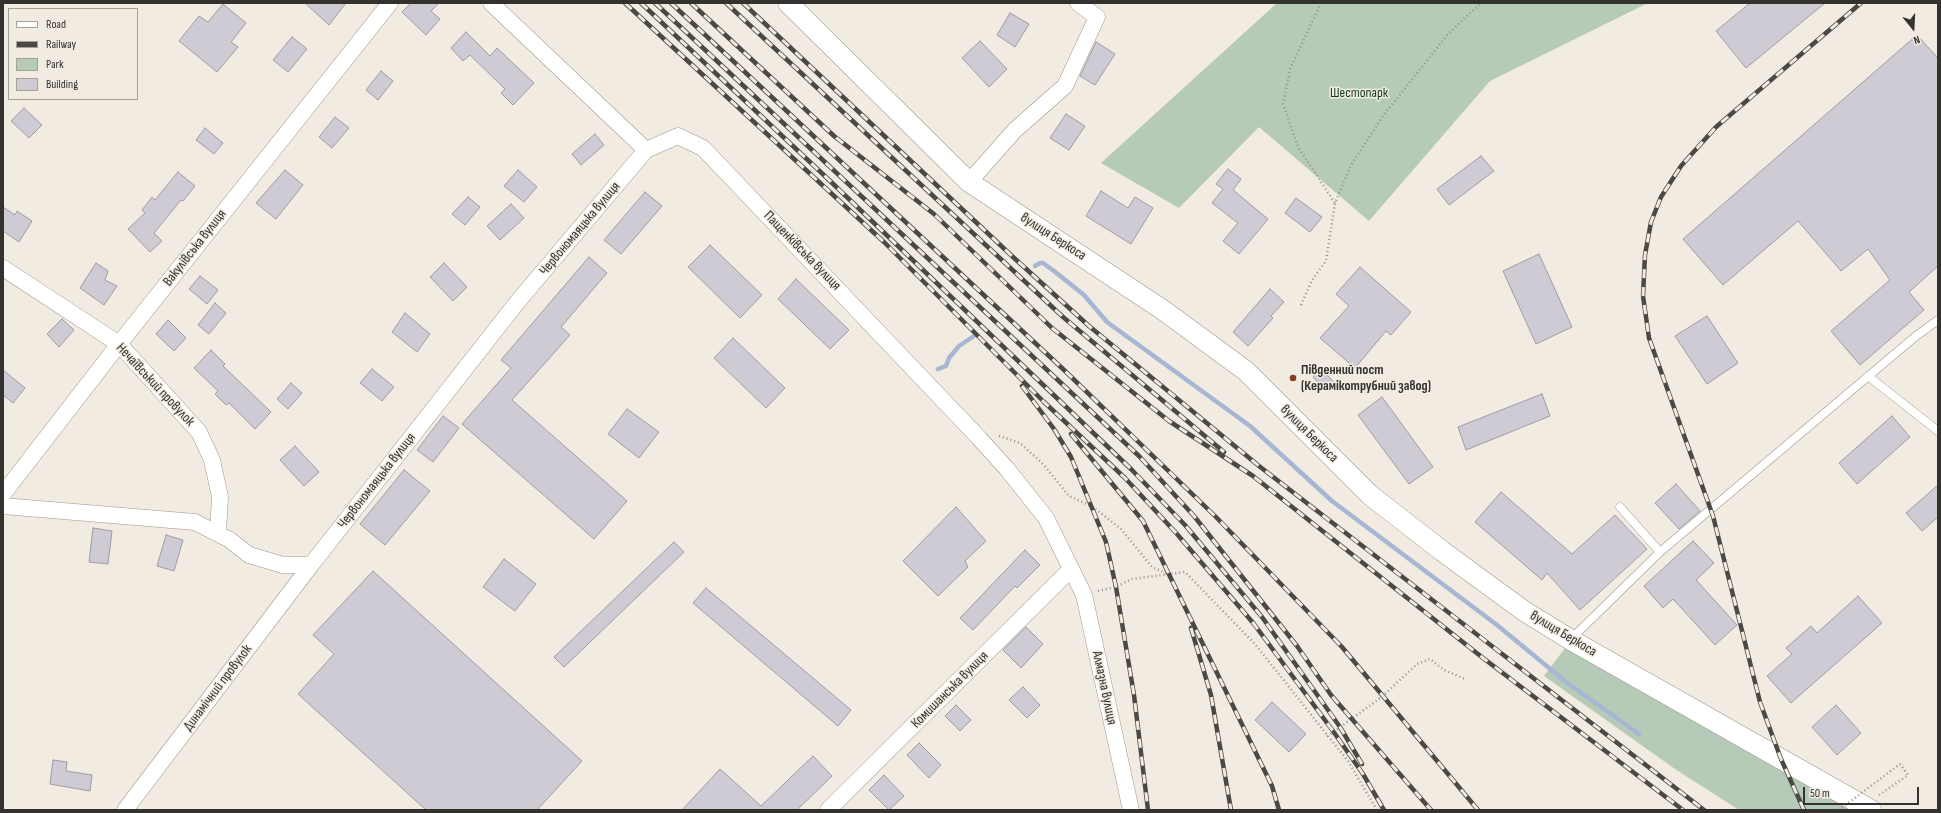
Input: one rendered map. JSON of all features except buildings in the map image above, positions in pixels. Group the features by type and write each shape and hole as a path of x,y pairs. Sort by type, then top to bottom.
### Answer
{"street":[{"name":"Вакулівська вулиця","path":"3,494 119,344 390,3"},
{"path":"491,3 646,150"},
{"name":"вулиця Беркоса","path":"788,3 969,182 1163,310 1246,371 1370,495 1442,551 1524,611 1571,640 1875,802"},
{"path":"969,182 1015,130 1065,86 1097,17 1078,3"},
{"name":"Пащенківська вулиця","path":"646,150 678,136 703,148 1007,468 1046,518 1071,569"},
{"name":"Червономаяцька вулиця","path":"311,565 519,300 646,150"},
{"name":"Нечаївський провулок","path":"3,268 119,344 199,432 212,460 220,497 218,533"},
{"path":"3,506 195,522 230,540 250,555 283,565 311,565"},
{"name":"Динамічний провулок","path":"125,810 311,565"},
{"name":"Алмазна вулиця","path":"1071,569 1084,595 1131,810"},
{"name":"Комишанська вулиця","path":"828,810 1071,569"}],"lane":[{"path":"1571,640 1660,552 1868,376 1916,336 1938,320"},
{"path":"1868,376 1938,431"},
{"path":"1620,506 1660,552"}],"path":[{"path":"1321,3 1290,69 1283,104 1298,147 1335,203"},
{"path":"1301,305 1312,280 1326,261 1335,203 1351,165 1383,116 1448,34 1481,3"},
{"path":"979,438 997,435 1020,443 1043,464 1070,496 1093,507 1121,529 1152,567 1170,575"},
{"path":"1084,595 1116,586 1132,579 1185,572 1255,644 1348,761 1377,810"},
{"path":"1328,736 1383,696 1417,664 1430,659 1444,670 1465,679"},
{"path":"1839,810 1900,764 1908,775 1875,802"}],"green space":[{"name":"Шестопарк","path":"1277,3 1648,3 1490,81 1369,221 1259,127 1179,208 1101,163"},
{"path":"1571,640 1876,810 1739,810 1675,769 1544,676"}],"waterway":[{"path":"1035,266 1043,263 1054,271 1084,295 1107,322 1250,426 1332,501 1497,625 1566,682 1639,734"},
{"path":"938,369 946,366 949,358 959,346 974,336"}],"railway":[{"path":"625,3 884,242 1044,402 1125,478 1177,534 1254,624 1333,731 1363,774 1384,810"},
{"path":"641,3 828,179 1131,469 1185,525 1262,617 1340,727 1362,764"},
{"path":"655,3 1139,456 1194,516 1297,646 1331,695 1431,810"},
{"path":"671,3 1063,369 1216,517 1342,647 1478,810"},
{"path":"691,3 834,136 934,214 1052,328 1169,421 1253,476 1483,658 1683,810"},
{"path":"726,3 1063,317 1224,452"},
{"path":"743,3 1013,257 1089,326 1259,466 1704,810"},
{"path":"1804,810 1781,759 1760,702 1713,516 1649,338 1643,296 1645,255 1651,222 1661,197 1681,166 1716,127 1861,3"},
{"path":"1022,386 1054,429 1071,457 1106,542 1116,587 1134,695 1148,810"},
{"path":"1071,434 1143,521 1272,786 1279,810"},
{"path":"1191,628 1211,695 1231,810"}],"place":[{"name":"Південний пост (Керамікотрубний завод)","path":"1293,378"}]}
